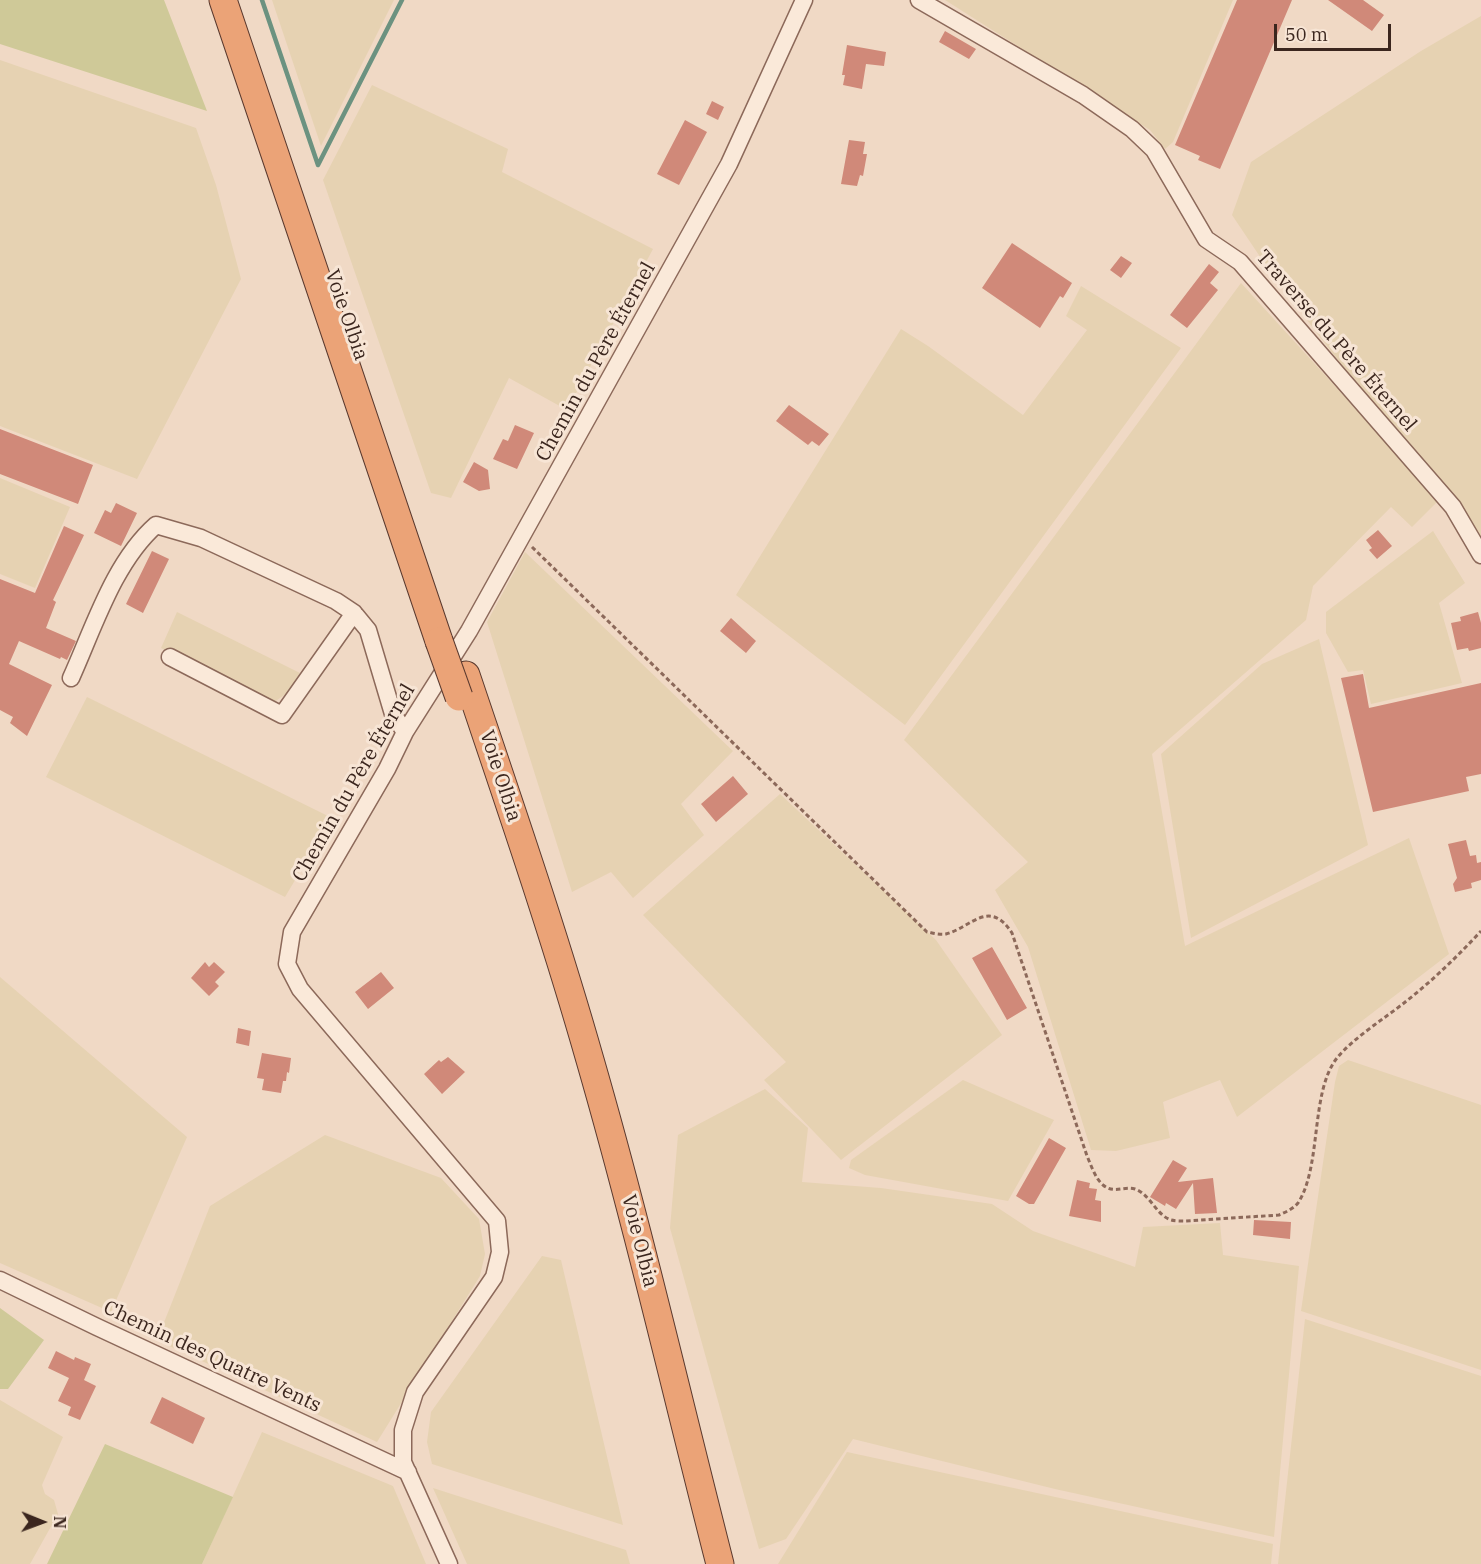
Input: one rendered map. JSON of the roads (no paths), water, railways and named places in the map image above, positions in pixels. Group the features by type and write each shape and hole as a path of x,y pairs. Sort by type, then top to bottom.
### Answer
{"highway":[{"name":"Voie Olbia","path":"224,0 462,686 575,1055 619,1216 703,1564"},
{"name":"Voie Olbia","path":"238,0 401,474 446,638"},
{"name":"Voie Olbia","path":"462,686 552,934 590,1059 638,1237 720,1564"}],"street":[{"name":"Chemin du Père Éternel","path":"449,1564 403,1462 403,1430 415,1392 494,1276 500,1252 497,1221 300,989 287,964 292,932 387,769 405,732 469,631 729,164 804,0"},
{"name":"Traverse du Père Éternel","path":"919,0 1083,95 1132,129 1154,150 1206,239 1240,262 1271,297 1453,507 1481,555"},
{"path":"71,678 123,564 140,539 156,525 201,538 336,601 354,613 368,630 393,714 405,732"},
{"path":"170,657 282,715 354,613"},
{"name":"Chemin des Quatre Vents","path":"0,1280 408,1472"}],"waterway":[{"path":"262,0 318,165 402,0"}]}
